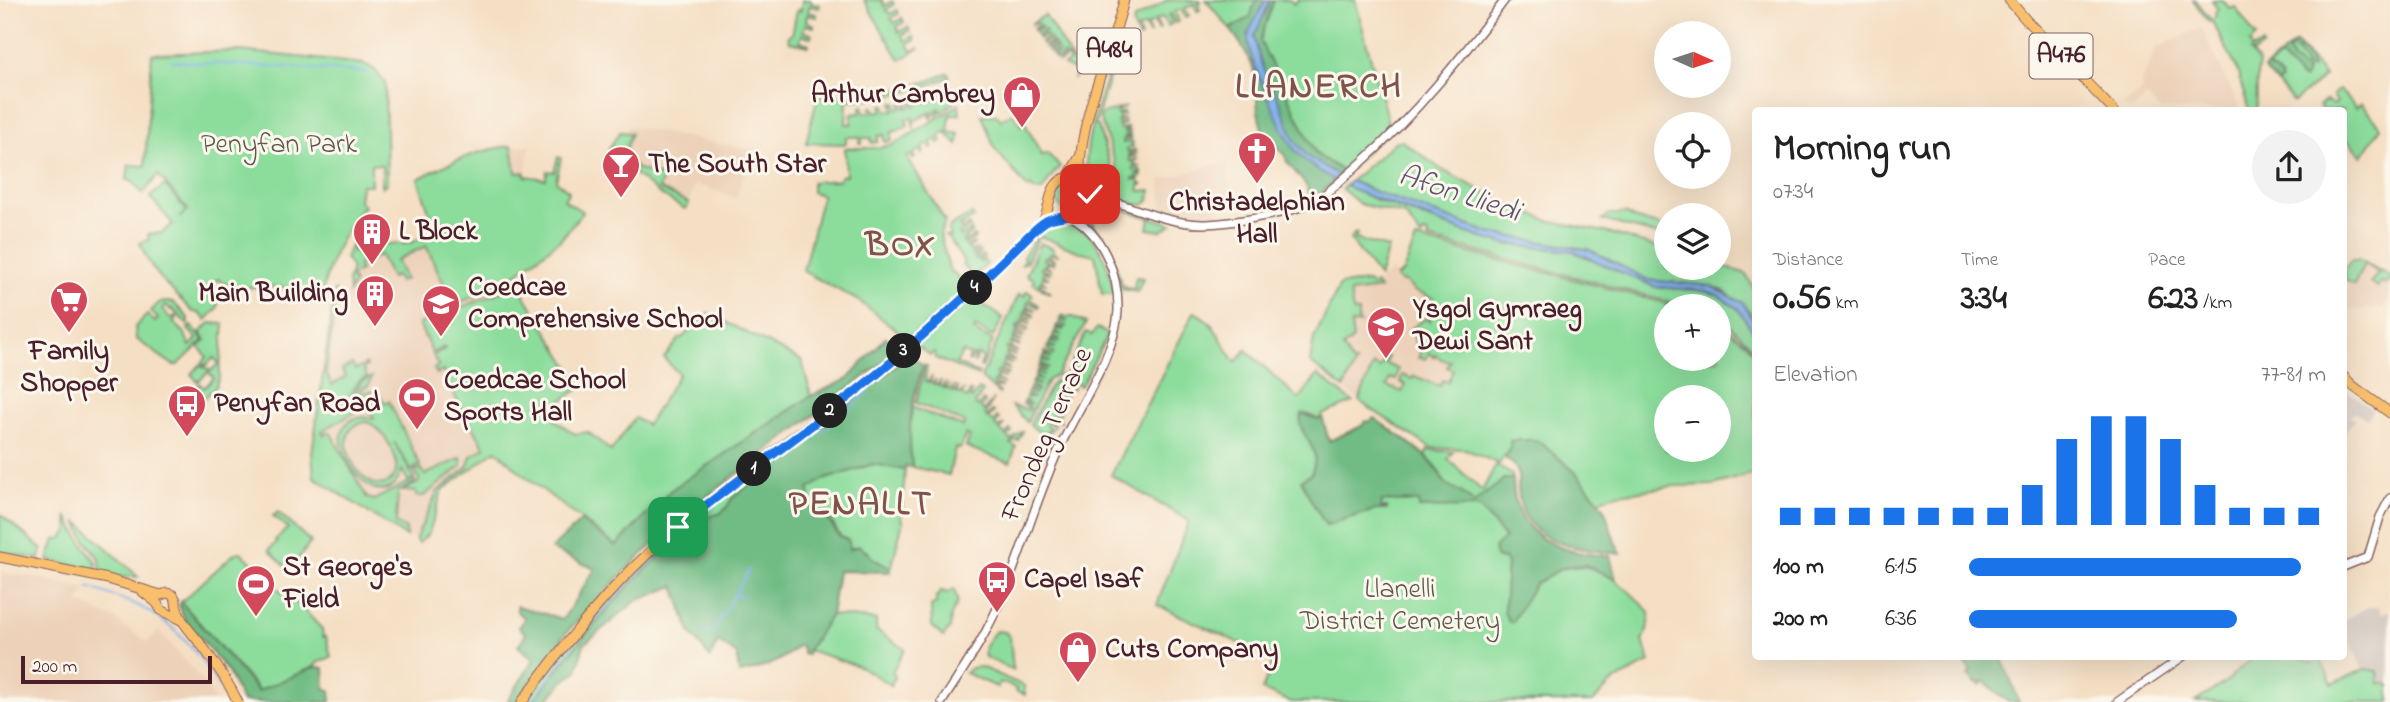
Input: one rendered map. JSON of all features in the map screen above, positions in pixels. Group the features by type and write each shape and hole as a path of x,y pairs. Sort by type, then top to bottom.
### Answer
{"main road":[{"name":"A484","path":"1087,187 1080,173 1081,153 1093,102 1124,0"},
{"name":"A476","path":"2010,0 2110,107"},
{"name":"A484","path":"1068,177 1081,153"},
{"path":"522,702 566,642 634,567 678,527 861,387 971,292 1043,222 1051,201 1052,188 1061,179 1074,177 1087,187 1087,205 1079,214 1043,222"},
{"path":"1051,201 1053,207 1067,216"},
{"path":"2347,380 2390,413"},
{"path":"0,557 108,579 159,599"},
{"path":"159,599 167,593 173,595 176,600 172,610"},
{"path":"159,599 161,610 172,610 183,621 221,672 238,702"}],"street":[{"path":"1087,187 1100,197 1178,222 1203,224 1231,222 1315,202 1399,129 1441,83 1505,0"},
{"path":"1087,205 1100,197"},
{"name":"Frondeg Terrace","path":"1087,205 1088,228"},
{"name":"Frondeg Terrace","path":"942,702 990,625 1058,450 1104,362 1116,327 1118,311 1115,279 1102,247 1088,228 1067,216"},
{"path":"2347,566 2365,560 2371,552 2380,517 2390,498"},
{"path":"2117,702 2178,660"}],"shaded area":[{"path":"2201,28 2240,107 2156,107 2147,97 2136,107 2125,107 2123,105 2142,90 2141,83 2154,49"},
{"path":"628,126 752,150 736,198 695,184 685,209 661,195 608,152 612,141 620,132 626,132"},
{"name":"Coedcae Comprehensive School","path":"530,145 525,175 556,181 569,191 564,200 583,212 561,239 514,277 582,387 543,413 442,491 429,533 419,543 322,479 315,453 335,299 348,292 352,268 365,244 408,244 436,232 418,179 485,150"},
{"path":"1226,161 1232,195 1217,199 1217,217 1197,218 1170,210 1163,211 1161,180"},
{"path":"2355,257 2390,276 2390,295 2383,308 2347,311 2347,266"},
{"name":"Ysgol Gymraeg Dewi Sant","path":"1391,272 1414,291 1433,298 1430,319 1465,367 1401,429 1359,401 1310,362 1314,338 1340,285 1368,282 1372,286"},
{"path":"2347,391 2373,409 2368,419 2353,412 2350,417 2355,420 2347,430"},
{"path":"0,572 85,589 79,603 115,619 147,642 159,631 207,686 215,702 0,702"},
{"path":"2368,607 2379,607 2381,613 2390,611 2390,702 2378,702 2347,636 2347,618"}],"green space":[{"path":"802,0 811,0 811,3 820,5 819,8 809,6 808,12 817,14 817,17 807,15 806,21 814,27 805,25 803,31 812,34 811,37 802,35 800,41 809,46 790,42 788,39 789,35 792,35 797,10 801,11"},
{"path":"864,0 882,0 884,6 892,1 894,4 886,10 890,14 897,10 899,13 891,19 895,23 902,18 904,22 897,27 899,32 908,27 910,31 902,35 905,41 913,36 915,40 908,44 912,51 920,48 900,60"},
{"path":"1167,0 1202,1 1198,3 1200,10 1197,11 1194,4 1185,8 1189,16 1185,18 1181,9 1175,12 1179,21 1175,23 1171,14 1172,24 1167,26 1163,17 1156,20 1160,29 1158,30 1154,22 1147,25 1150,34 1145,26 1138,29 1139,39 1133,25 1134,20"},
{"path":"1206,0 1256,0 1251,17 1230,29"},
{"path":"1256,0 1274,0 1260,41 1316,154 1346,171 1311,201 1306,185 1287,162 1285,154 1266,136 1259,118 1252,66 1230,29 1250,17"},
{"path":"1274,0 1290,0 1294,4 1298,0 1355,0 1389,130 1346,171 1316,154 1259,40"},
{"path":"2193,0 2196,0 2211,20 2216,17 2215,12 2218,10 2212,0 2223,0 2230,9 2235,7 2256,37 2250,43 2252,49 2262,44 2263,46 2253,53 2249,51 2259,63 2256,107 2248,107 2236,67 2212,21 2209,22"},
{"path":"1045,15 1078,70 1064,65 1070,61 1068,57 1058,61 1064,54 1056,59 1054,57 1060,51 1053,55 1051,53 1056,47 1049,51 1053,43 1045,48 1044,46 1051,42 1050,39 1042,44 1047,35 1039,39 1046,30 1037,35 1035,32 1042,28 1041,26 1034,30 1037,23 1031,24"},
{"path":"2296,43 2325,76 2294,102 2264,69"},
{"path":"2296,43 2298,51 2303,52 2310,61 2312,69 2307,68 2293,48 2290,49 2293,61 2306,71 2306,76 2300,78 2281,57 2268,67 2280,76 2281,81 2277,84 2264,69"},
{"name":"Penyfan Park","path":"240,51 364,64 374,69 385,82 387,183 382,187 382,165 371,164 371,185 361,185 359,200 364,206 336,249 321,298 278,287 231,286 218,279 206,290 218,303 217,309 206,320 199,313 193,312 156,272 140,243 149,240 148,234 161,233 173,224 150,197 165,185 187,211 158,175 143,194 132,181 127,180 129,165 145,166 152,54"},
{"path":"1118,51 1120,52 1112,68 1095,125 1098,126 1113,175 1109,178 1110,183 1114,183 1115,188 1119,187 1115,163 1100,118 1101,114 1126,107 1116,111 1117,114 1123,112 1124,115 1118,116 1119,119 1125,119 1117,122 1126,123 1118,126 1120,129 1128,127 1123,131 1129,131 1130,134 1124,136 1131,138 1123,140 1123,143 1132,141 1130,146 1134,147 1126,149 1127,152 1136,152 1129,156 1137,155 1129,158 1130,161 1138,159 1134,165 1140,166 1133,167 1133,170 1140,169 1141,172 1135,174 1142,176 1133,180 1139,179 1140,184 1143,184 1139,186 1140,191 1151,190 1149,201 1144,205 1123,201 1099,190 1090,182 1087,171 1094,116"},
{"path":"948,73 950,76 945,79 921,88 885,96 847,100 846,124 852,124 852,114 861,113 863,106 865,113 871,112 871,107 874,107 875,112 882,111 882,105 885,105 887,111 894,110 893,103 896,103 898,109 901,108 901,102 904,108 907,108 905,102 907,101 909,107 912,106 913,99 915,106 918,105 918,97 920,103 923,102 923,96 926,103 929,101 927,95 931,101 934,100 932,94 936,99 939,98 937,92 941,96 944,95 942,90 945,88 948,92 951,86 954,92 958,90 952,99 954,103 941,112 940,108 937,109 939,113 936,115 934,111 931,112 931,118 929,113 914,121 914,128 912,118 906,119 908,126 891,133 892,141 885,142 884,135 878,136 878,142 872,143 871,138 862,138 862,143 859,143 859,137 846,137 846,144 806,143 818,95 884,92 916,85"},
{"path":"2339,89 2356,108 2361,104 2381,127 2362,156 2347,139 2347,107 2319,106 2326,101 2334,105 2337,102 2333,95"},
{"path":"959,105 960,114 950,115 948,132 959,134 958,145 945,132 939,136 942,141 939,143 936,139 931,142 933,147 928,144 922,148 922,154 919,150 913,154 915,158 910,155 907,157 945,221 940,235 950,272 967,288 932,320 907,338 859,301 803,271 822,195 812,192 812,182 840,180 840,176 846,175 845,148 893,145"},
{"path":"1012,113 1021,126 1025,123 1042,156 1047,153 1060,167 1042,191 1033,190 1031,186 1028,189 995,149 982,115 997,115 1001,120"},
{"path":"620,132 631,133 623,157 638,169 663,177 659,189 689,203 687,208 661,195 611,155 609,148"},
{"path":"1396,141 1402,141 1442,170 1510,206 1547,220 1614,234 1654,246 1654,280 1731,280 1731,269 1745,273 1752,285 1752,316 1731,294 1711,286 1648,280 1590,250 1489,233 1351,181"},
{"path":"512,146 516,173 525,172 525,176 546,179 547,171 554,172 558,157 561,158 556,181 569,191 564,200 583,212 561,239 514,276 516,281 437,311 433,309 429,294 445,286 426,246 396,260 405,279 399,282 396,276 391,278 380,255 358,265 360,271 351,276 354,284 349,292 348,281 352,268 345,258 353,241 352,251 361,255 365,244 408,244 436,232 418,179 463,158"},
{"path":"1070,183 1080,187 1084,197 1080,207 1070,211 1060,207 1056,197 1060,187"},
{"path":"1346,185 1378,201 1478,237 1506,244 1573,251 1655,287 1707,291 1714,294 1654,294 1654,297 1428,239 1428,234 1424,233 1421,237 1405,215 1360,204 1342,189"},
{"path":"1100,202 1107,204 1099,205 1093,223 1111,250 1121,283 1126,288 1134,289 1136,277 1143,278 1137,292 1121,289 1110,254 1092,228 1090,212"},
{"path":"1114,206 1172,224 1161,231 1148,229 1150,218"},
{"path":"1626,213 1633,218 1654,224 1654,234 1603,220 1609,215"},
{"path":"972,214 974,218 959,226 961,229 969,225 970,227 959,234 961,237 971,230 972,233 962,241 963,243 974,236 975,238 965,245 967,247 973,243 968,249 977,249 971,254 973,256 979,251 976,260 982,255 984,257 979,261 981,263 984,260 987,264 974,276 962,265 964,262 946,236 951,235 948,231 951,226"},
{"path":"1056,222 1081,229 1090,236 1104,257 1114,294 1102,294 1095,255 1037,237"},
{"path":"1355,233 1355,239 1388,248 1379,277 1350,239"},
{"path":"1037,237 1027,262 1022,264 1025,259 1023,257"},
{"path":"1416,239 1654,300 1654,371 1731,371 1731,331 1752,350 1752,474 1713,485 1674,486 1612,495 1599,501 1575,472 1541,443 1518,440 1499,464 1465,449 1431,448 1359,401 1373,365 1380,368 1386,356 1386,364 1398,369 1396,380 1390,378 1387,386 1402,392 1406,385 1400,382 1402,375 1412,379 1414,376 1440,386 1442,380 1448,382 1453,370 1447,367 1450,361 1429,353 1425,359 1418,359 1421,350 1414,339 1415,335 1408,331 1426,318 1430,321 1433,298 1414,291 1407,283 1396,277 1403,272"},
{"path":"1040,243 1054,249 1053,253 1059,255 1049,256 1056,261 1045,257 1044,260 1055,264 1045,265 1052,270 1043,266 1041,269 1051,273 1044,272 1043,275 1049,278 1043,277 1042,280 1046,284 1039,284 1049,293 1026,275"},
{"path":"2352,259 2358,259 2390,276 2390,282 2386,285 2381,283 2378,287 2370,283 2379,273 2364,264 2354,285 2347,281 2347,266"},
{"path":"1368,282 1379,289 1350,293 1353,312 1358,312 1358,323 1361,323 1351,324 1353,339 1343,347 1352,363 1356,363 1344,388 1310,362 1314,338 1340,285"},
{"path":"518,285 582,387 551,408 558,418 555,420 575,434 588,432 611,451 635,418 647,425 679,374 664,358 680,338 708,313 802,361 811,396 671,490 616,546 526,477 496,450 442,491 429,533 419,543 416,538 438,491 467,468 471,456 485,448 469,420 467,421 443,371 437,374 434,369 438,366 433,355 445,349 444,347 432,353 419,324"},
{"path":"335,289 326,373 332,385 346,377 342,370 352,364 355,370 366,364 363,369 367,377 359,381 351,394 359,410 322,431 324,435 330,432 367,498 374,500 409,482 402,470 391,487 377,489 363,481 351,466 343,448 343,431 352,420 374,418 369,409 375,406 373,402 360,409 354,394 361,382 372,377 369,385 360,390 361,393 377,391 385,403 389,401 420,465 411,470 394,442 414,478 409,481 415,482 398,492 396,523 406,529 406,537 314,477 312,453","holes":["366,422 373,425 391,446 396,464 392,479 382,485 371,482 361,474 348,450 348,437 353,427"]},
{"path":"1027,291 1033,295 1030,299 1039,305 1038,307 1028,302 1027,305 1036,310 1026,310 1034,316 1025,312 1024,315 1032,319 1022,319 1031,323 1020,324 1028,330 1018,325 1016,328 1026,333 1016,332 1024,337 1014,337 1022,342 1014,339 1012,342 1020,346 1011,344 1010,347 1018,352 1007,348 1007,351 1016,355 1006,355 1014,360 1005,358 1004,360 1012,364 1002,364 1010,369 1001,367 1000,370 1008,373 1007,375 997,371 996,374 1006,378 997,376 996,379 1004,384 995,380 993,383 1002,387 992,387 1000,392 999,394 981,378 1019,294 1024,296"},
{"path":"971,296 1003,318 993,337 975,327 974,331 993,341 982,367 983,358 978,355 974,364 975,356 973,355 970,362 970,356 963,352 956,363 979,374 978,376 935,358 934,352 930,355 916,345 951,317"},
{"path":"160,302 173,302 188,318 188,325 166,305 162,309 171,319 175,316 173,322 184,332 190,346 197,339 188,329 191,326 204,340 178,365 173,365 136,339 135,327 147,315 155,322 158,319 151,311"},
{"path":"1731,304 1752,328 1752,347 1731,327"},
{"name":"Llanelli District Cemetery","path":"1194,312 1209,322 1236,362 1246,350 1299,399 1318,375 1353,402 1322,415 1319,420 1307,414 1302,430 1312,446 1315,462 1311,474 1302,481 1326,525 1375,510 1387,510 1381,508 1381,501 1419,502 1419,508 1478,506 1505,539 1496,557 1507,563 1504,612 1512,622 1528,592 1541,579 1567,568 1595,569 1619,583 1650,613 1643,641 1650,662 1611,683 1593,702 1291,702 1262,690 1274,659 1157,605 1189,521 1111,475"},
{"path":"1062,315 1086,323 1057,375 1048,380 1027,422 1012,406 1029,410 1030,408 1023,404 1024,402 1031,405 1025,400 1026,397 1034,398 1027,395 1028,392 1036,394 1029,390 1038,389 1031,386 1032,383 1040,385 1033,381 1042,380 1035,377 1036,374 1044,375 1037,372 1038,370 1046,371 1039,367 1048,367 1041,363 1042,360 1050,362 1043,358 1044,356 1052,358 1045,352 1053,355 1054,353 1047,349 1056,348 1049,345 1050,342 1058,344 1051,340 1060,339 1053,336 1054,333 1062,335 1055,331 1064,330 1056,327 1066,326 1059,323 1060,320 1068,322 1060,318"},
{"path":"210,323 224,324 219,378 213,392 205,398 186,393 190,394 200,384 204,388 214,378 208,372 198,382 191,374 200,365 211,371 219,363 214,358 205,366 202,363 207,357 199,347 206,340 200,333"},
{"path":"1097,328 1108,334 1081,386 1068,380 1066,384 1073,389 1065,387 1064,390 1069,393 1063,392 1062,394 1067,396 1061,396 1060,399 1064,403 1059,401 1058,404 1063,408 1055,405 1054,407 1061,411 1060,413 1053,409 1052,412 1059,416 1062,422 1050,418 1049,421 1054,426 1048,422 1046,425 1052,429 1047,431 1049,435 1044,432 1042,434 1030,425 1051,385 1062,375 1065,376 1086,332 1092,335"},
{"path":"886,337 901,349 700,502 635,561 565,634 516,702 507,702 534,659 518,646 526,634 519,627 525,618 517,612 517,606 563,619 595,569 551,549 581,521 616,546 671,490 811,396 848,379"},
{"path":"907,353 910,355 733,497 722,512 700,520 685,531 609,608 533,702 526,702 572,639 670,540 714,503 857,396"},
{"path":"910,355 923,365 911,415 912,467 905,466 905,470 873,464 823,480 809,489 811,508 814,512 826,516 838,535 849,541 849,550 861,547 871,557 891,569 890,572 838,571 831,615 807,654 803,654 801,646 798,645 771,664 739,673 737,655 718,642 710,658 690,632 674,586 636,601 584,644 577,671 545,702 533,702 609,608 685,531 700,520 722,512 733,497"},
{"path":"925,365 925,381 928,382 932,376 930,382 933,383 936,379 934,384 937,385 941,380 939,386 942,387 946,382 944,388 950,384 948,389 951,391 955,385 952,391 955,392 958,387 957,393 960,394 964,389 962,395 967,398 970,391 972,399 979,389 983,391 975,404 978,407 983,400 985,402 981,408 984,411 993,399 985,415 987,417 994,412 988,418 993,422 997,417 999,419 995,425 998,428 1004,424 1000,430 1005,435 1010,430 1012,432 1007,437 1011,440 1023,431 1018,441 1015,440 1011,444 1016,447 1010,463 966,447 970,436 966,434 960,449 955,448 949,475 912,467 909,441 911,407 963,427 965,423 916,403"},
{"path":"1302,413 1318,420 1322,417 1329,441 1374,418 1423,454 1445,484 1475,503 1503,479 1513,479 1515,499 1521,516 1531,529 1557,546 1591,555 1610,556 1616,580 1586,565 1560,569 1535,584 1512,622 1509,622 1504,612 1507,563 1496,557 1494,548 1505,538 1478,507 1419,508 1419,502 1382,501 1381,508 1387,510 1374,510 1326,525 1301,480 1311,474 1315,458 1300,423"},
{"path":"1510,441 1541,443 1575,472 1604,507 1621,554 1557,542 1532,525 1523,513 1517,470 1505,458"},
{"path":"1428,450 1453,452 1448,459 1482,491 1496,465 1512,475 1513,479 1503,479 1475,504 1461,492 1445,484 1438,469 1425,455"},
{"path":"461,458 462,466 424,496 403,491 418,483 419,479 414,471 421,468 425,475"},
{"path":"873,464 905,470 903,521 891,569 871,557 867,551 849,550 831,521 823,514 814,512 809,502 809,488 823,480"},
{"path":"278,512 311,542 289,570 269,550 288,528 273,516"},
{"path":"0,514 42,549 40,559 0,552"},
{"path":"67,516 97,564 95,570 48,560 55,540 63,538 69,530"},
{"path":"77,521 138,577 117,577 100,572 99,558 85,539"},
{"name":"St George's Field","path":"241,552 282,593 285,590 322,629 331,657 259,691 181,602 235,553"},
{"path":"954,589 958,602 951,615 950,628 943,637 932,626 931,605 936,604 936,596 940,595 940,591 946,594"},
{"path":"181,602 258,691 314,667 324,668 325,689 330,690 331,702 242,702 228,672 184,618 179,605"},
{"path":"831,615 876,620 876,630 905,649 892,672 895,676 891,685 861,667 808,650"},
{"path":"996,631 1005,632 1010,637 1013,670 985,657 985,646"},
{"path":"1962,660 2003,660 2019,702 2008,702 1984,681 1980,685 1976,683 1968,675 1971,671"},
{"path":"2252,660 2307,660 2313,663 2321,660 2332,684 2365,669 2378,671 2379,683 2390,685 2390,702 2195,702 2220,686"},
{"path":"981,667 1024,686 1025,695 1000,682 997,687 965,673 971,668"}],"water":[{"path":"1265,0 1269,0 1269,4 1254,37 1263,69 1294,139 1307,156 1340,176 1334,180 1308,164 1295,150 1260,79 1248,35"},
{"path":"1351,181 1489,233 1590,250 1648,280 1711,286 1726,294 1655,287 1573,251 1506,244 1478,237 1355,191 1346,185"},
{"path":"1731,297 1743,303 1752,318 1752,330 1737,308 1731,304"}],"waterway":[{"path":"171,61 367,72"},
{"path":"799,450 869,392"},
{"path":"531,702 580,635 638,573 715,506"},
{"path":"703,629 712,633 749,570"},
{"path":"88,587 139,606 167,624 202,660 228,702"},
{"path":"735,593 743,598"}],"place":[{"name":"Arthur Cambrey","path":"1022,129"},
{"name":"Christadelphian Hall","path":"1257,185"},
{"name":"The South Star","path":"621,199"},
{"name":"L Block","path":"372,266"},
{"name":"Main Building","path":"375,328"},
{"name":"Family Shopper","path":"69,334"},
{"name":"Coedcae Comprehensive School","path":"441,338"},
{"name":"Ysgol Gymraeg Dewi Sant","path":"1386,360"},
{"name":"Coedcae School Sports Hall","path":"417,431"},
{"name":"Penyfan Road","path":"187,438"},
{"name":"Capel Isaf","path":"997,614"},
{"name":"St George's Field","path":"256,618"},
{"name":"Cuts Company","path":"1078,684"}],"district":[{"name":"LLANERCH","path":"1319,88"},
{"name":"BOX","path":"901,246"},
{"name":"PENALLT","path":"861,505"}],"route":[{"path":"678,527 861,387 971,292 1043,222 1063,215 1075,216 1083,211 1088,206 1090,194"}],"water label":[{"name":"Afon Lliedi","path":"1459,195"}]}
